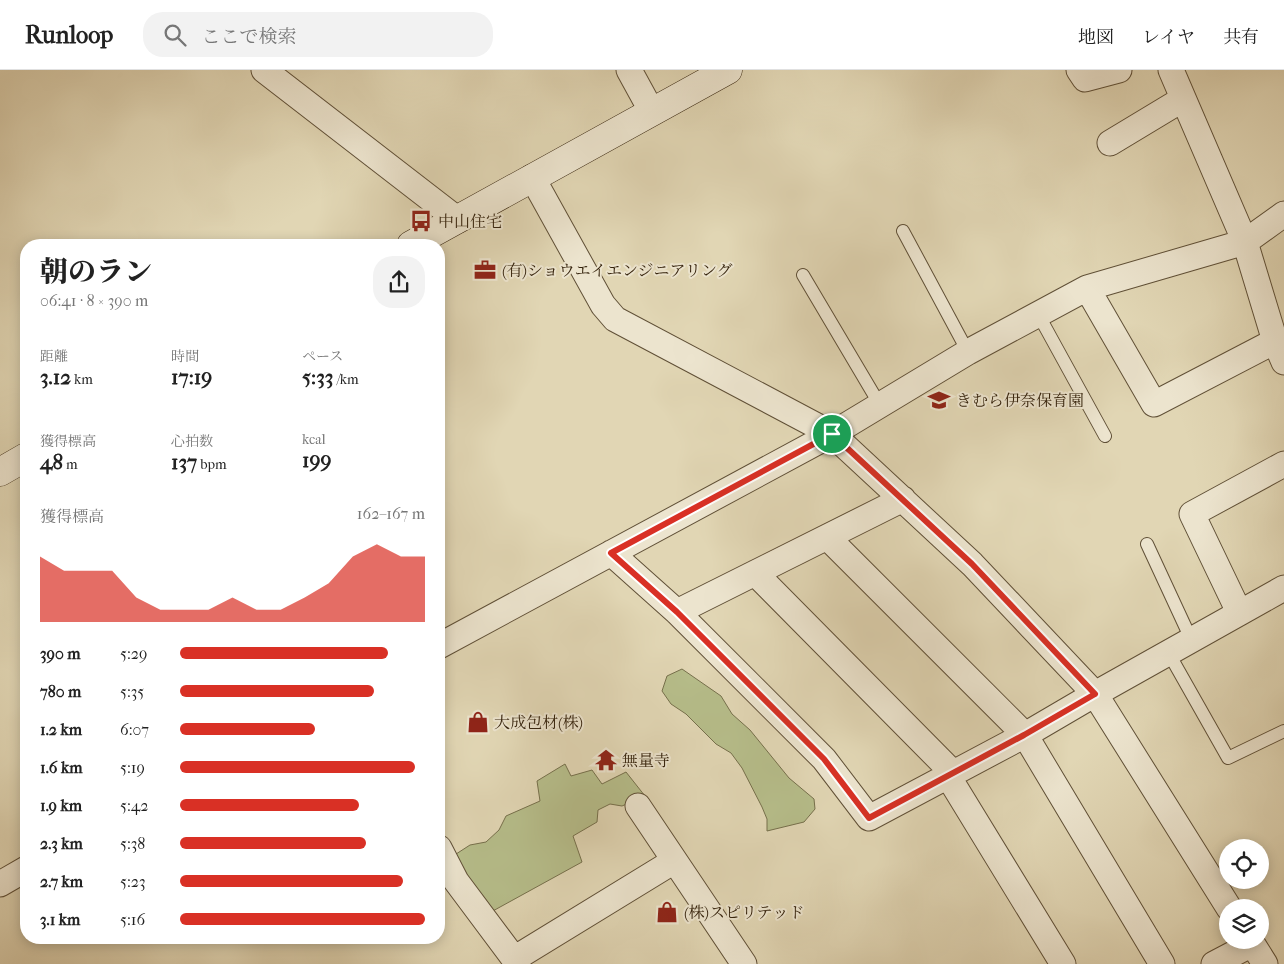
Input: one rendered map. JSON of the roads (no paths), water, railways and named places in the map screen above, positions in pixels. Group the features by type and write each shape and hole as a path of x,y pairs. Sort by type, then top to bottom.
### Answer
{"street":[{"path":"264,70 458,220"},
{"path":"629,70 652,112"},
{"path":"422,239 728,70"},
{"path":"1079,70 1085,79 1119,70"},
{"path":"1087,288 1154,404 1280,351 1245,242 1171,70"},
{"path":"1110,143 1183,99"},
{"path":"532,177 603,305 615,319 832,434 972,564 1095,694 1223,899"},
{"path":"445,643 832,434 968,352 1087,288 1245,242 1284,214"},
{"path":"0,471 20,460"},
{"path":"1239,612 1192,514 1284,464"},
{"path":"677,612 903,499"},
{"path":"827,537 1024,735 1162,964"},
{"path":"611,553 677,612 824,759 869,818 1024,735 1284,588"},
{"path":"755,573 951,774 1063,964"},
{"path":"638,806 744,964"},
{"path":"445,860 456,881 516,961 674,861"},
{"path":"0,884 20,872"},
{"path":"1214,964 1256,949"}],"lane":[{"path":"903,231 968,352"},
{"path":"803,275 880,405"},
{"path":"1038,314 1105,436"},
{"path":"1147,544 1191,639"},
{"path":"1168,652 1228,758 1284,731"}],"place":[{"name":"中山住宅","path":"421,221"},
{"name":"(有)ショウエイエンジニアリング","path":"485,270"},
{"name":"きむら伊奈保育園","path":"939,400"},
{"name":"大成包材(株)","path":"478,722"},
{"name":"無量寺","path":"606,760"},
{"name":"(株)スピリテッド","path":"667,912"}]}
